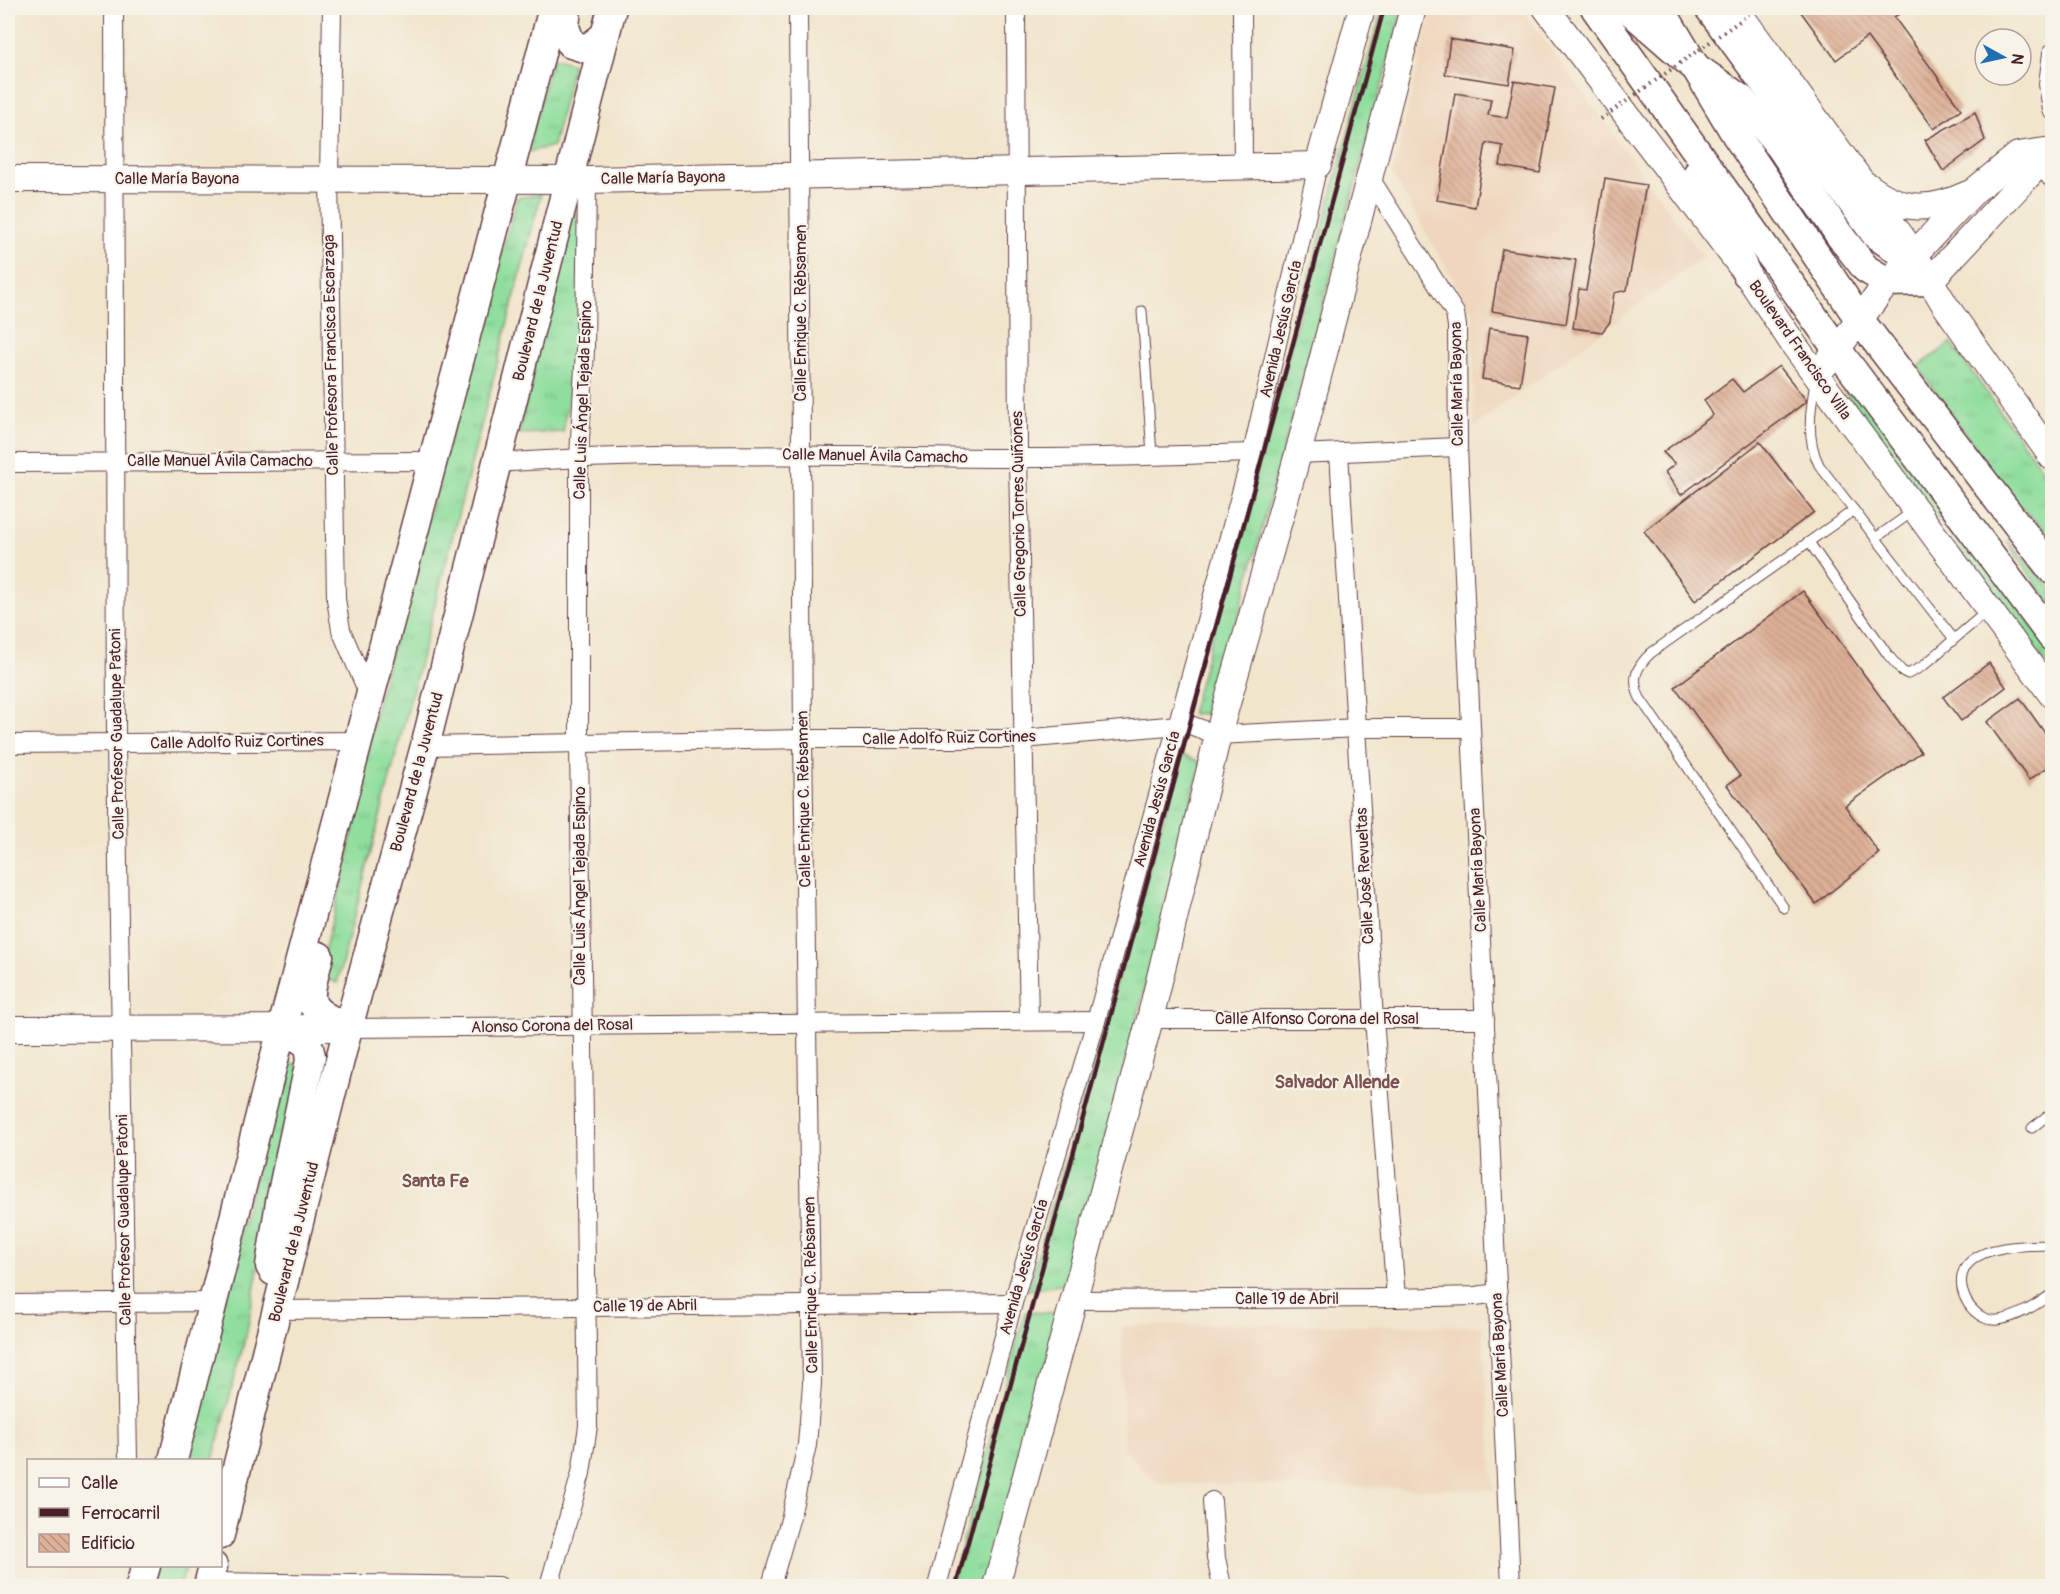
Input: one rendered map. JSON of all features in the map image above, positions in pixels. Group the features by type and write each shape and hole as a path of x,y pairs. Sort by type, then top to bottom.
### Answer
{"main road":[{"path":"174,1459 369,695 509,180 553,8"},
{"path":"567,8 565,27 571,44 587,49 605,35"},
{"name":"Boulevard de la Juventud","path":"222,1527 348,1028 425,746 497,463 578,180 612,8"},
{"name":"Boulevard Francisco Villa","path":"1595,8 1683,128 1836,348 2052,637"},
{"path":"1627,8 1691,64 1742,99 1781,148 1866,269 1888,282 1930,281"},
{"path":"1660,8 1691,64 1781,205 1859,319 2043,551 2052,570"},
{"path":"1709,8 1876,235 1896,249 1914,254"},
{"path":"1683,128 1709,200 1746,273"},
{"path":"340,810 344,845 312,987 312,1005 320,1016 348,1028"},
{"path":"279,1301 270,1266 280,1202 311,1056 308,1044 282,1028"},
{"path":"141,1587 146,1567"}],"street":[{"name":"Calle Profesor Guadalupe Patoni","path":"114,8 116,744 128,1459"},
{"name":"Calle Profesora Francisca Escarzaga","path":"332,8 329,178 336,599 340,630 369,695"},
{"name":"Calle Enrique C. Rébsamen","path":"771,1587 791,1516 807,1445 812,1384 803,739 798,8"},
{"name":"Calle Gregorio Torres Quiñones","path":"1016,8 1018,458 1029,1021"},
{"path":"1242,8 1243,167"},
{"name":"Avenida Jesús García","path":"937,1587 1013,1303 1096,1021 1252,453 1318,165 1362,8"},
{"path":"996,1587 1076,1300 1150,1019 1218,735 1298,454 1413,8"},
{"name":"Boulevard Francisco Villa","path":"1546,8 1746,273 1817,376 2052,695"},
{"path":"1743,10 1854,175 1914,254 1930,281 2052,457"},
{"path":"2052,53 2048,84 2052,110"},
{"path":"1930,281 2045,159"},
{"path":"1817,376 1888,282 1974,191 2008,161 2045,159"},
{"name":"Calle María Bayona","path":"8,179 578,180 1318,165"},
{"path":"1854,175 1891,200 1912,208 1936,205 1974,191"},
{"name":"Calle María Bayona","path":"1370,178 1455,313 1457,326 1458,447 1511,1587"},
{"name":"Calle Luis Ángel Tejada Espino","path":"549,1587 581,1473 588,1426 579,743 579,457 585,350 578,180"},
{"path":"1298,454 1458,447"},
{"name":"Calle Manuel Ávila Camacho","path":"497,463 579,457 801,455 1018,458 1252,453"},
{"name":"Calle José Revueltas","path":"1339,453 1374,1018 1396,1298"},
{"name":"Calle Manuel Ávila Camacho","path":"8,463 432,461"},
{"name":"Calle Adolfo Ruiz Cortines","path":"425,746 803,739 1023,739 1178,725 1190,725 1218,735 1356,728 1471,728"},
{"name":"Calle Adolfo Ruiz Cortines","path":"8,744 358,741"},
{"name":"Calle Alfonso Corona del Rosal","path":"1150,1019 1485,1019"},
{"name":"Alonso Corona del Rosal","path":"8,1029 1096,1021"},
{"name":"Calle 19 de Abril","path":"1076,1300 1396,1298 1475,1296 1498,1293"},
{"name":"Calle 19 de Abril","path":"279,1301 587,1307 1013,1303"},
{"path":"8,1304 214,1302"},
{"path":"1212,1502 1216,1558 1222,1587"},
{"path":"210,1578 499,1587"}],"lane":[{"path":"1142,310 1152,455"},
{"path":"1817,376 1810,420 1813,453 1831,482 1877,537 1953,638"},
{"path":"1784,908 1640,698 1635,680 1641,662 1651,653 1854,510"},
{"path":"1877,537 1915,510"},
{"path":"1809,542 1902,671 1914,672 1989,610"},
{"path":"2032,1128 2052,1112"},
{"path":"2052,1245 2020,1247 1982,1255 1971,1261 1961,1281 1970,1308 1989,1320 2000,1320 2013,1316 2052,1294"}],"path":[{"path":"1601,119 1743,10"}],"shaded area":[{"path":"1432,8 1521,8 1703,257 1474,427 1473,313 1392,174"},
{"path":"1236,1324 1482,1326 1494,1490 1157,1483 1123,1449 1122,1326"}],"green space":[{"path":"1382,8 1403,8 1212,713 1191,714"},
{"path":"552,58 573,64 553,146 527,152"},
{"path":"541,194 337,983 318,976 348,857 376,707 517,198"},
{"path":"570,204 581,226 585,298 563,432 519,434"},
{"path":"1951,343 2052,483 2052,536 2018,505 2003,487 1918,367"},
{"path":"1850,381 2052,653 2052,672 1841,387"},
{"path":"2007,541 2052,589 2052,607"},
{"path":"1182,755 1201,762 1071,1283 1028,1290"},
{"path":"284,1062 304,1065 268,1212 247,1331 213,1459 182,1459"},
{"path":"1025,1312 1063,1313 989,1586 951,1586"},
{"path":"155,1567 186,1567 180,1586 150,1586"}],"building":[{"path":"1798,8 1908,8 1894,17 1961,109 1934,129 1867,37 1836,60"},
{"path":"1450,39 1515,50 1509,84 1445,74"},
{"path":"1514,81 1555,88 1540,173 1500,166 1503,146 1486,143 1475,207 1437,200 1455,93 1491,99 1488,115 1507,118"},
{"path":"1975,112 1985,140 1943,171 1925,140"},
{"path":"1605,178 1646,185 1627,290 1614,293 1610,322 1602,332 1573,328 1579,289 1586,290"},
{"path":"1502,249 1576,260 1566,324 1492,311"},
{"path":"1489,328 1528,334 1520,385 1482,379"},
{"path":"1779,366 1807,401 1681,495 1665,472 1675,464 1663,452 1713,415 1704,400 1732,379 1743,392"},
{"path":"1760,442 1814,512 1695,601 1644,531"},
{"path":"1803,591 1921,752 1845,806 1879,853 1816,904 1727,785 1740,776 1675,687"},
{"path":"1989,663 2006,687 1961,721 1943,697"},
{"path":"2020,698 2052,743 2052,764 2029,780 1987,722"}],"railway":[{"path":"956,1586 1384,8"}],"district":[{"name":"Salvador Allende","path":"1337,1082"},
{"name":"Santa Fe","path":"435,1181"}]}
